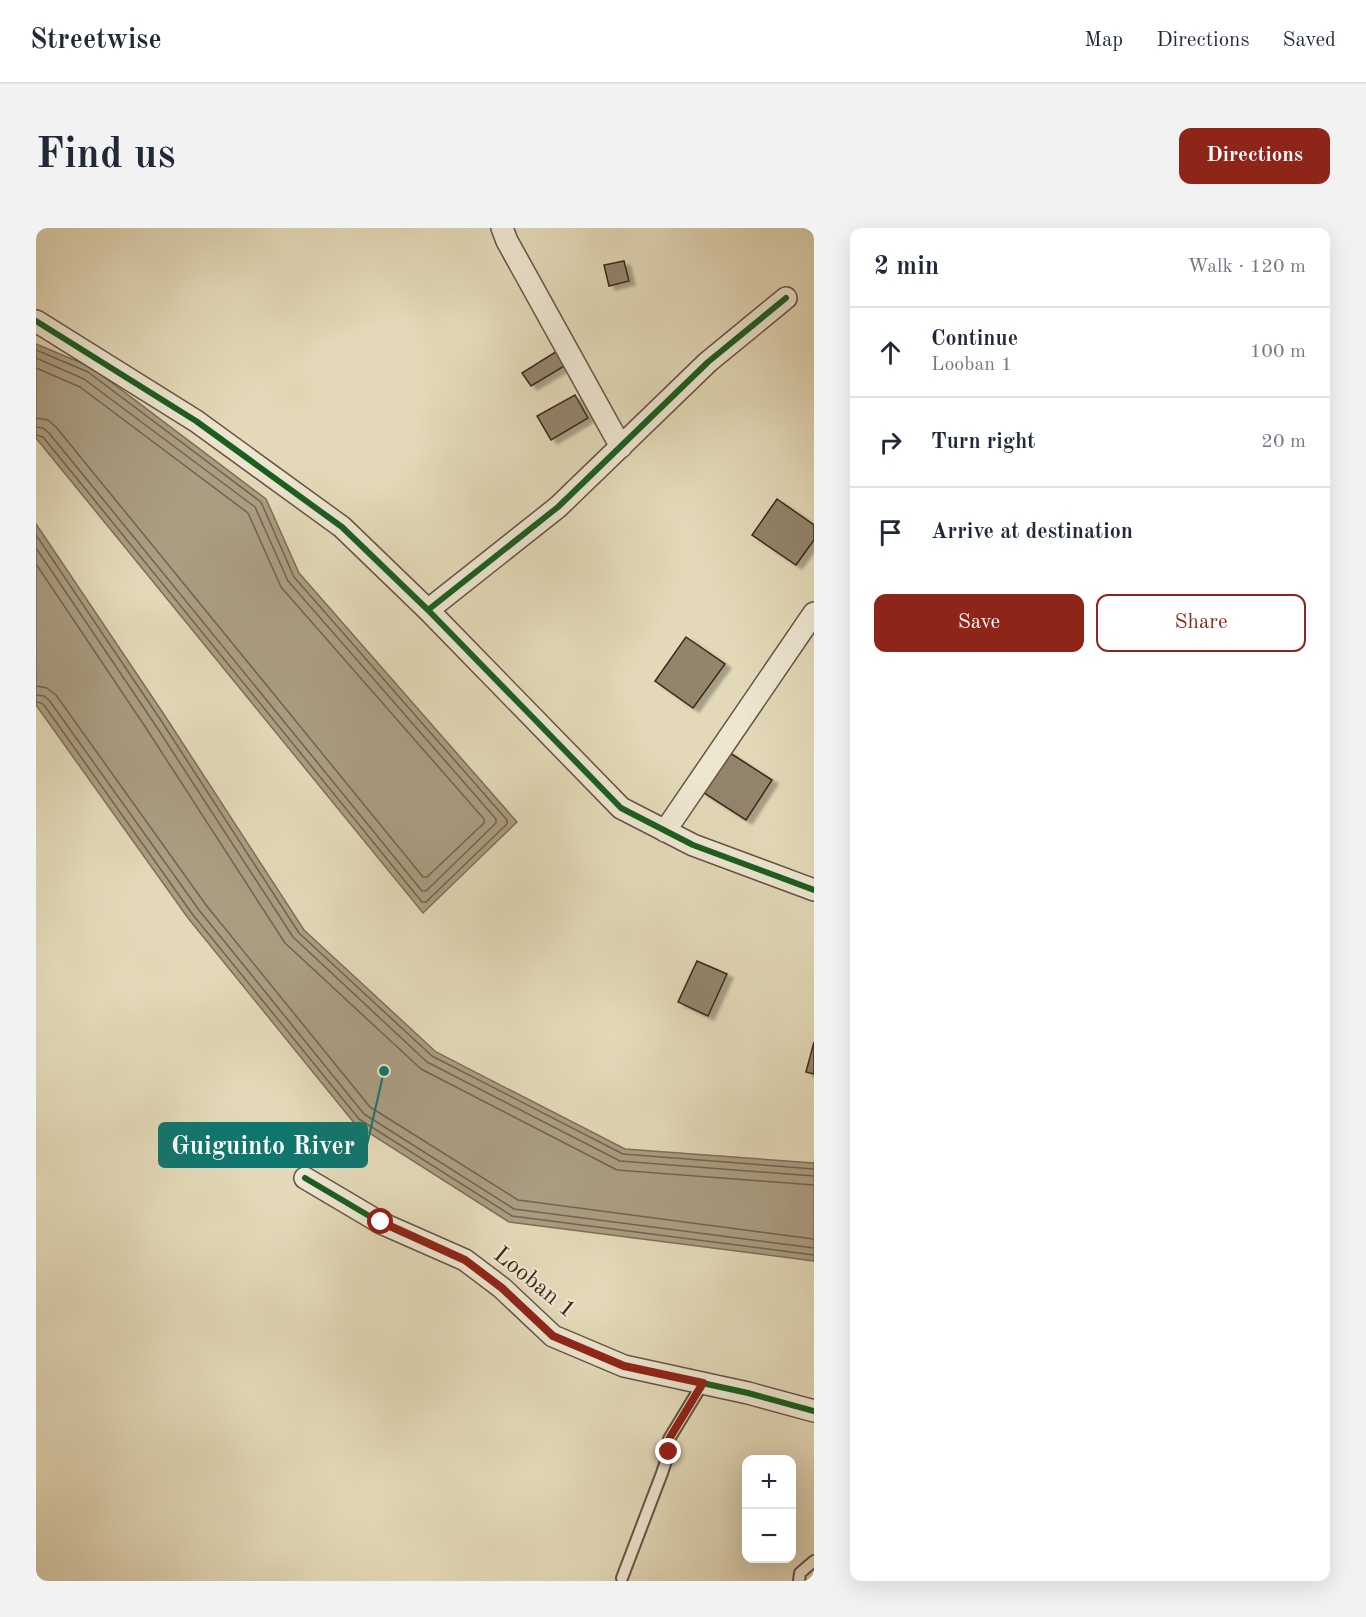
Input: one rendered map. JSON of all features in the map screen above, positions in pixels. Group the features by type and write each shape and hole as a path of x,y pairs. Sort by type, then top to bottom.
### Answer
{"street":[{"path":"502,228 507,241 621,447"},
{"path":"428,610 558,507 708,362 786,298"},
{"path":"36,321 196,421 342,527 428,610 621,808 693,845 814,890"},
{"path":"665,831 814,613"},
{"name":"Looban 1","path":"305,1178 381,1222 465,1260 502,1288 553,1336 624,1366 748,1393 814,1411"}],"lane":[{"path":"622,1578 662,1473 669,1452 669,1439 703,1383"},
{"path":"799,1581 800,1573 814,1561"}],"water":[{"path":"36,344 91,367 266,499 299,573 517,822 423,913 36,438"},
{"path":"36,524 165,716 304,930 436,1052 625,1149 814,1163 814,1261 509,1222 355,1124 188,918 36,705"}],"building":[{"path":"624,261 629,281 609,286 604,265"},
{"path":"557,351 566,365 531,386 522,373"},
{"path":"575,395 588,418 551,440 537,416"},
{"path":"777,499 814,525 814,540 796,565 752,535"},
{"path":"686,637 725,664 693,708 655,681"},
{"path":"727,751 772,780 746,820 701,791"},
{"path":"697,961 727,974 708,1016 678,1002"},
{"path":"814,1042 814,1074 806,1072"}],"cycle path":[{"path":"428,610 558,507 708,362 786,298"},
{"path":"36,321 196,421 342,527 428,610 621,808 693,845 814,890"},
{"path":"305,1178 381,1223 465,1260 502,1288 553,1336 624,1366 748,1393 814,1411"}],"place":[{"name":"Guiguinto River","path":"384,1071"}],"route":[{"path":"381,1222 465,1260 502,1288 553,1336 624,1366 703,1383 669,1439 669,1452"}]}
